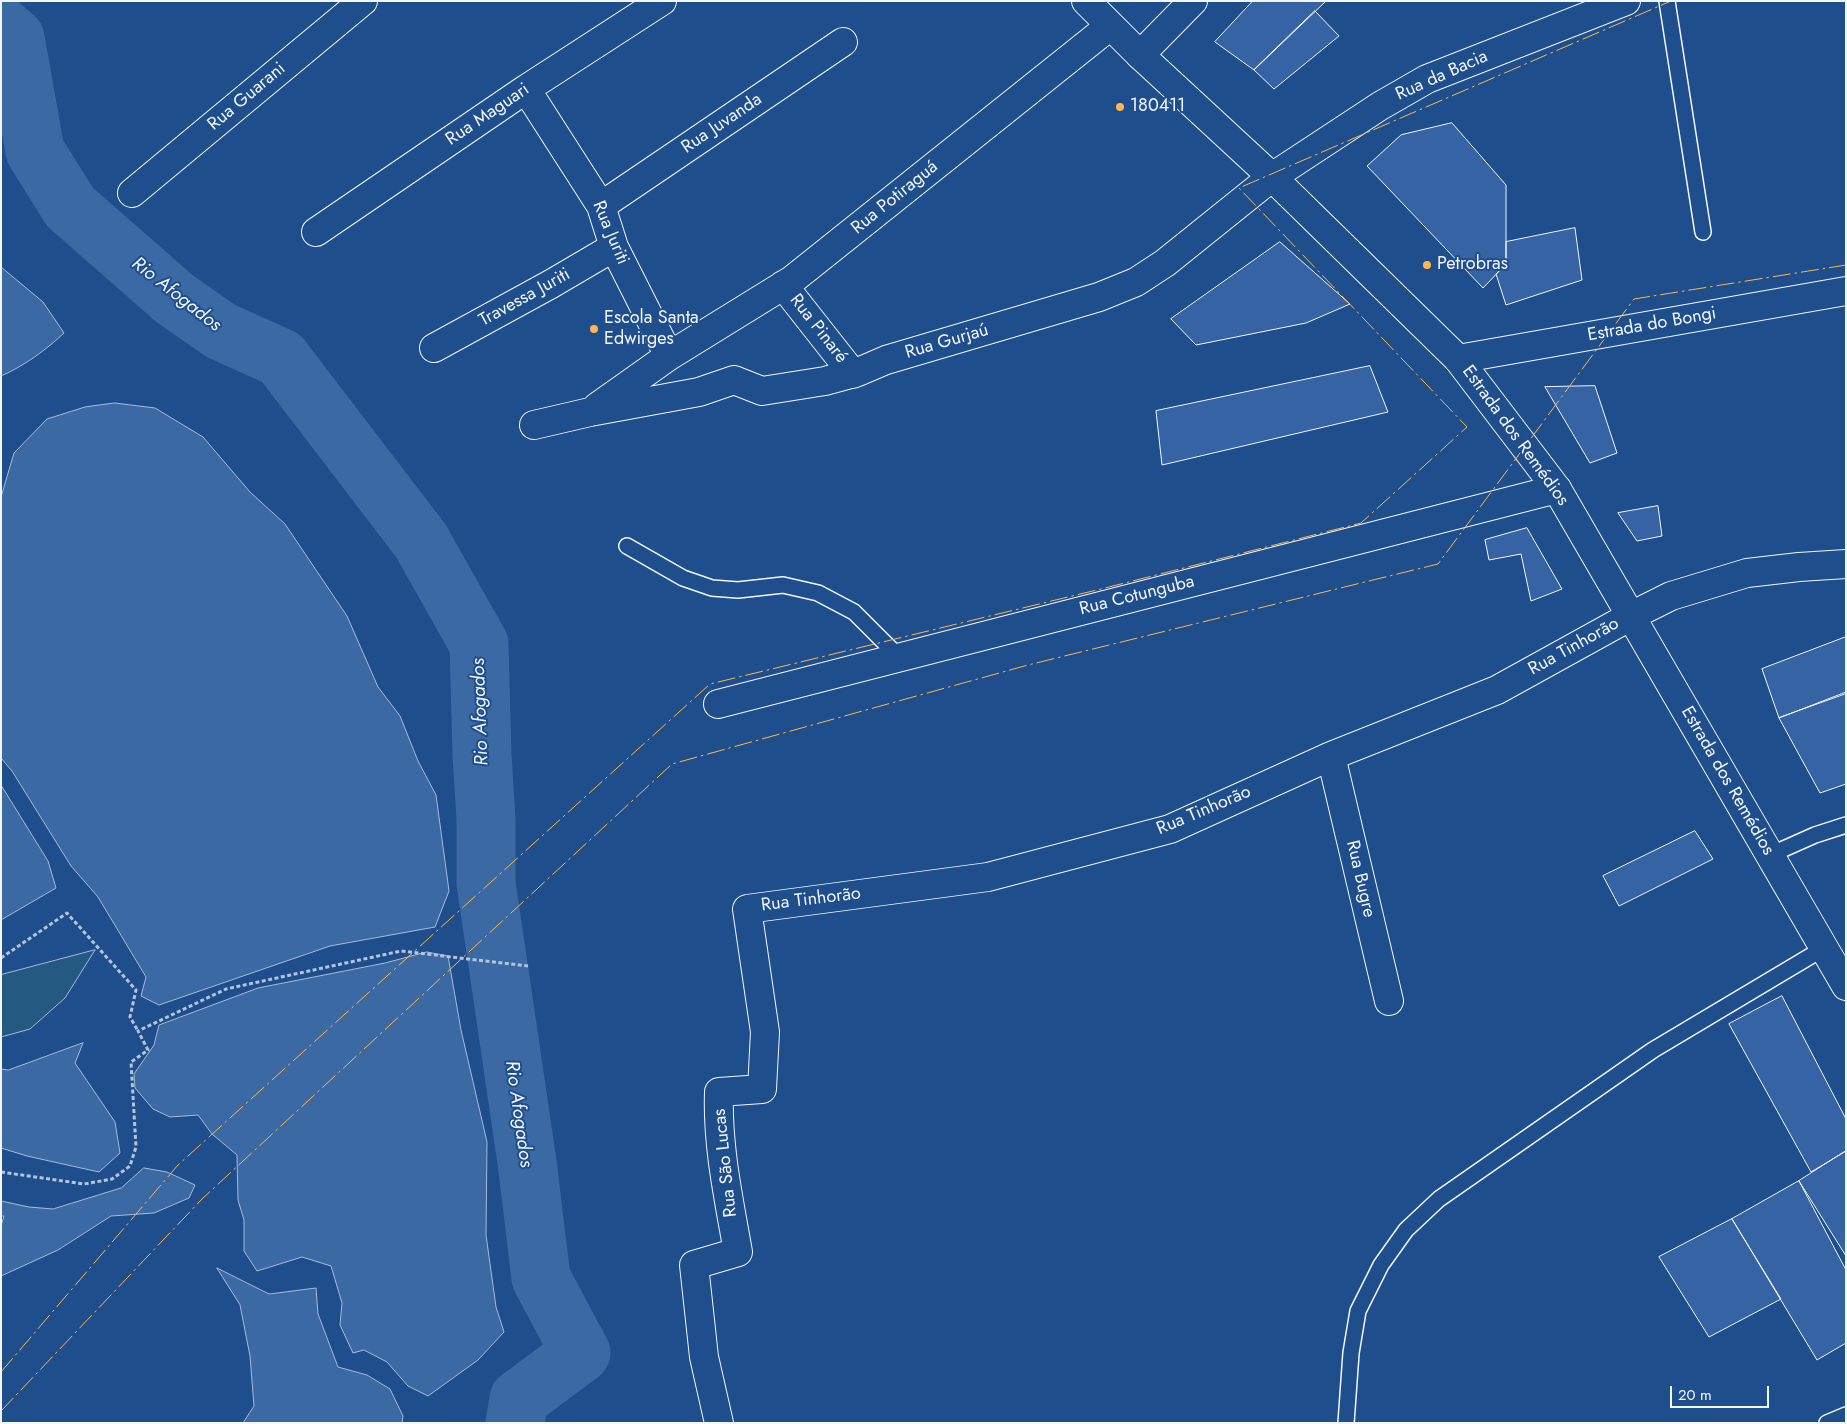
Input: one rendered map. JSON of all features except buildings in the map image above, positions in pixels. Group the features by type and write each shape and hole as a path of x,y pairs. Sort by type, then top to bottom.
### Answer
{"street":[{"name":"Rua Guarani","path":"132,193 363,1"},
{"name":"Rua Maguari","path":"316,232 526,89 662,1"},
{"name":"Estrada dos Remédios","path":"1086,1 1110,26 1272,177 1458,359 1557,489 1846,986"},
{"path":"1140,54 1193,1"},
{"name":"Rua da Bacia","path":"1272,177 1380,106 1427,79 1626,1"},
{"name":"Rua Potiraguá","path":"669,356 792,280 1110,26"},
{"name":"Rua Juvanda","path":"601,206 843,42"},
{"name":"Rua Juriti","path":"526,89 601,206 614,247 669,356"},
{"name":"Rua Gurjaú","path":"534,425 590,412 700,392 734,380 762,391 825,381 852,374 886,360 1099,298 1136,282 1165,263 1272,177"},
{"name":"Travessa Juriti","path":"434,348 614,247"},
{"name":"Rua Pinaré","path":"783,285 852,374"},
{"name":"Estrada do Bongi","path":"1458,359 1846,290"},
{"name":"Rua Gurjaú","path":"590,412 669,356"},
{"name":"Rua Cotunguba","path":"718,704 1557,489"},
{"name":"Rua Tinhorão","path":"747,909 988,877 1170,829 1331,756 1497,690 1671,596 1747,573 1846,564"},
{"name":"Rua Bugre","path":"1331,756 1389,1001"},
{"name":"Rua São Lucas","path":"719,1423 704,1357 694,1265 738,1252 723,1164 718,1114 719,1092 762,1089 765,1032 747,909"}],"lane":[{"path":"1667,1 1703,232"},
{"path":"627,546 683,578 712,588 738,590 783,585 818,593 854,612 899,657"},
{"path":"1770,855 1815,835 1846,825"},
{"path":"1346,1423 1351,1353 1358,1311 1381,1266 1406,1230 1439,1199 1653,1050 1824,948"},
{"path":"1827,1423 1846,1415"}],"path":[{"path":"1,958 67,912 136,990 130,1017 148,1050 131,1062 136,1147 130,1166 112,1179 84,1184 1,1172"},
{"path":"138,1032 226,989 401,951 528,966"}],"shaded area":[{"path":"1,267 43,302 64,333 34,357 1,376"},
{"path":"115,403 155,408 203,437 250,492 285,524 347,616 378,687 400,716 418,761 436,795 449,891 435,927 330,946 159,1005 141,996 146,977 98,897 71,866 12,771 1,758 1,497 14,453 47,419 85,407"},
{"path":"1,785 48,861 56,888 1,920"},
{"path":"95,950 65,998 30,1029 1,1037 1,975"},
{"path":"427,952 448,956 461,1030 487,1142 486,1235 496,1307 504,1332 478,1360 428,1396 408,1386 387,1362 364,1350 353,1353 340,1325 342,1303 331,1266 302,1257 257,1271 244,1251 244,1220 238,1200 237,1155 212,1134 198,1115 170,1117 153,1109 135,1088 134,1074 154,1045 159,1025 258,988 385,963"},
{"path":"83,1043 75,1063 115,1122 120,1153 99,1172 27,1156 1,1148 1,1069 8,1070"},
{"path":"144,1168 167,1172 195,1185 189,1198 154,1213 111,1216 58,1250 1,1276 1,1226 4,1216 1,1216 1,1201 29,1207 53,1209 121,1188"},
{"path":"217,1268 269,1294 316,1288 318,1314 338,1367 367,1375 390,1389 403,1416 402,1423 243,1423 254,1406 250,1356 240,1305"}],"waterway":[{"name":"Rio Afogados","path":"1,26 15,38 35,151 70,207 175,299 221,331 281,358 421,541 479,644 486,819 486,883 527,1162 541,1278 581,1353 519,1399 515,1423"}],"power":[{"path":"1,1372 178,1165 710,684 1105,588 1361,523 1467,427 1239,188 1671,1"},
{"path":"1,1411 202,1199 672,764 1028,665 1438,564 1634,299 1846,265"}],"place":[{"name":"180411","path":"1120,107"},
{"name":"Petrobras","path":"1427,265"},
{"name":"Escola Santa Edwirges","path":"594,329"}]}
